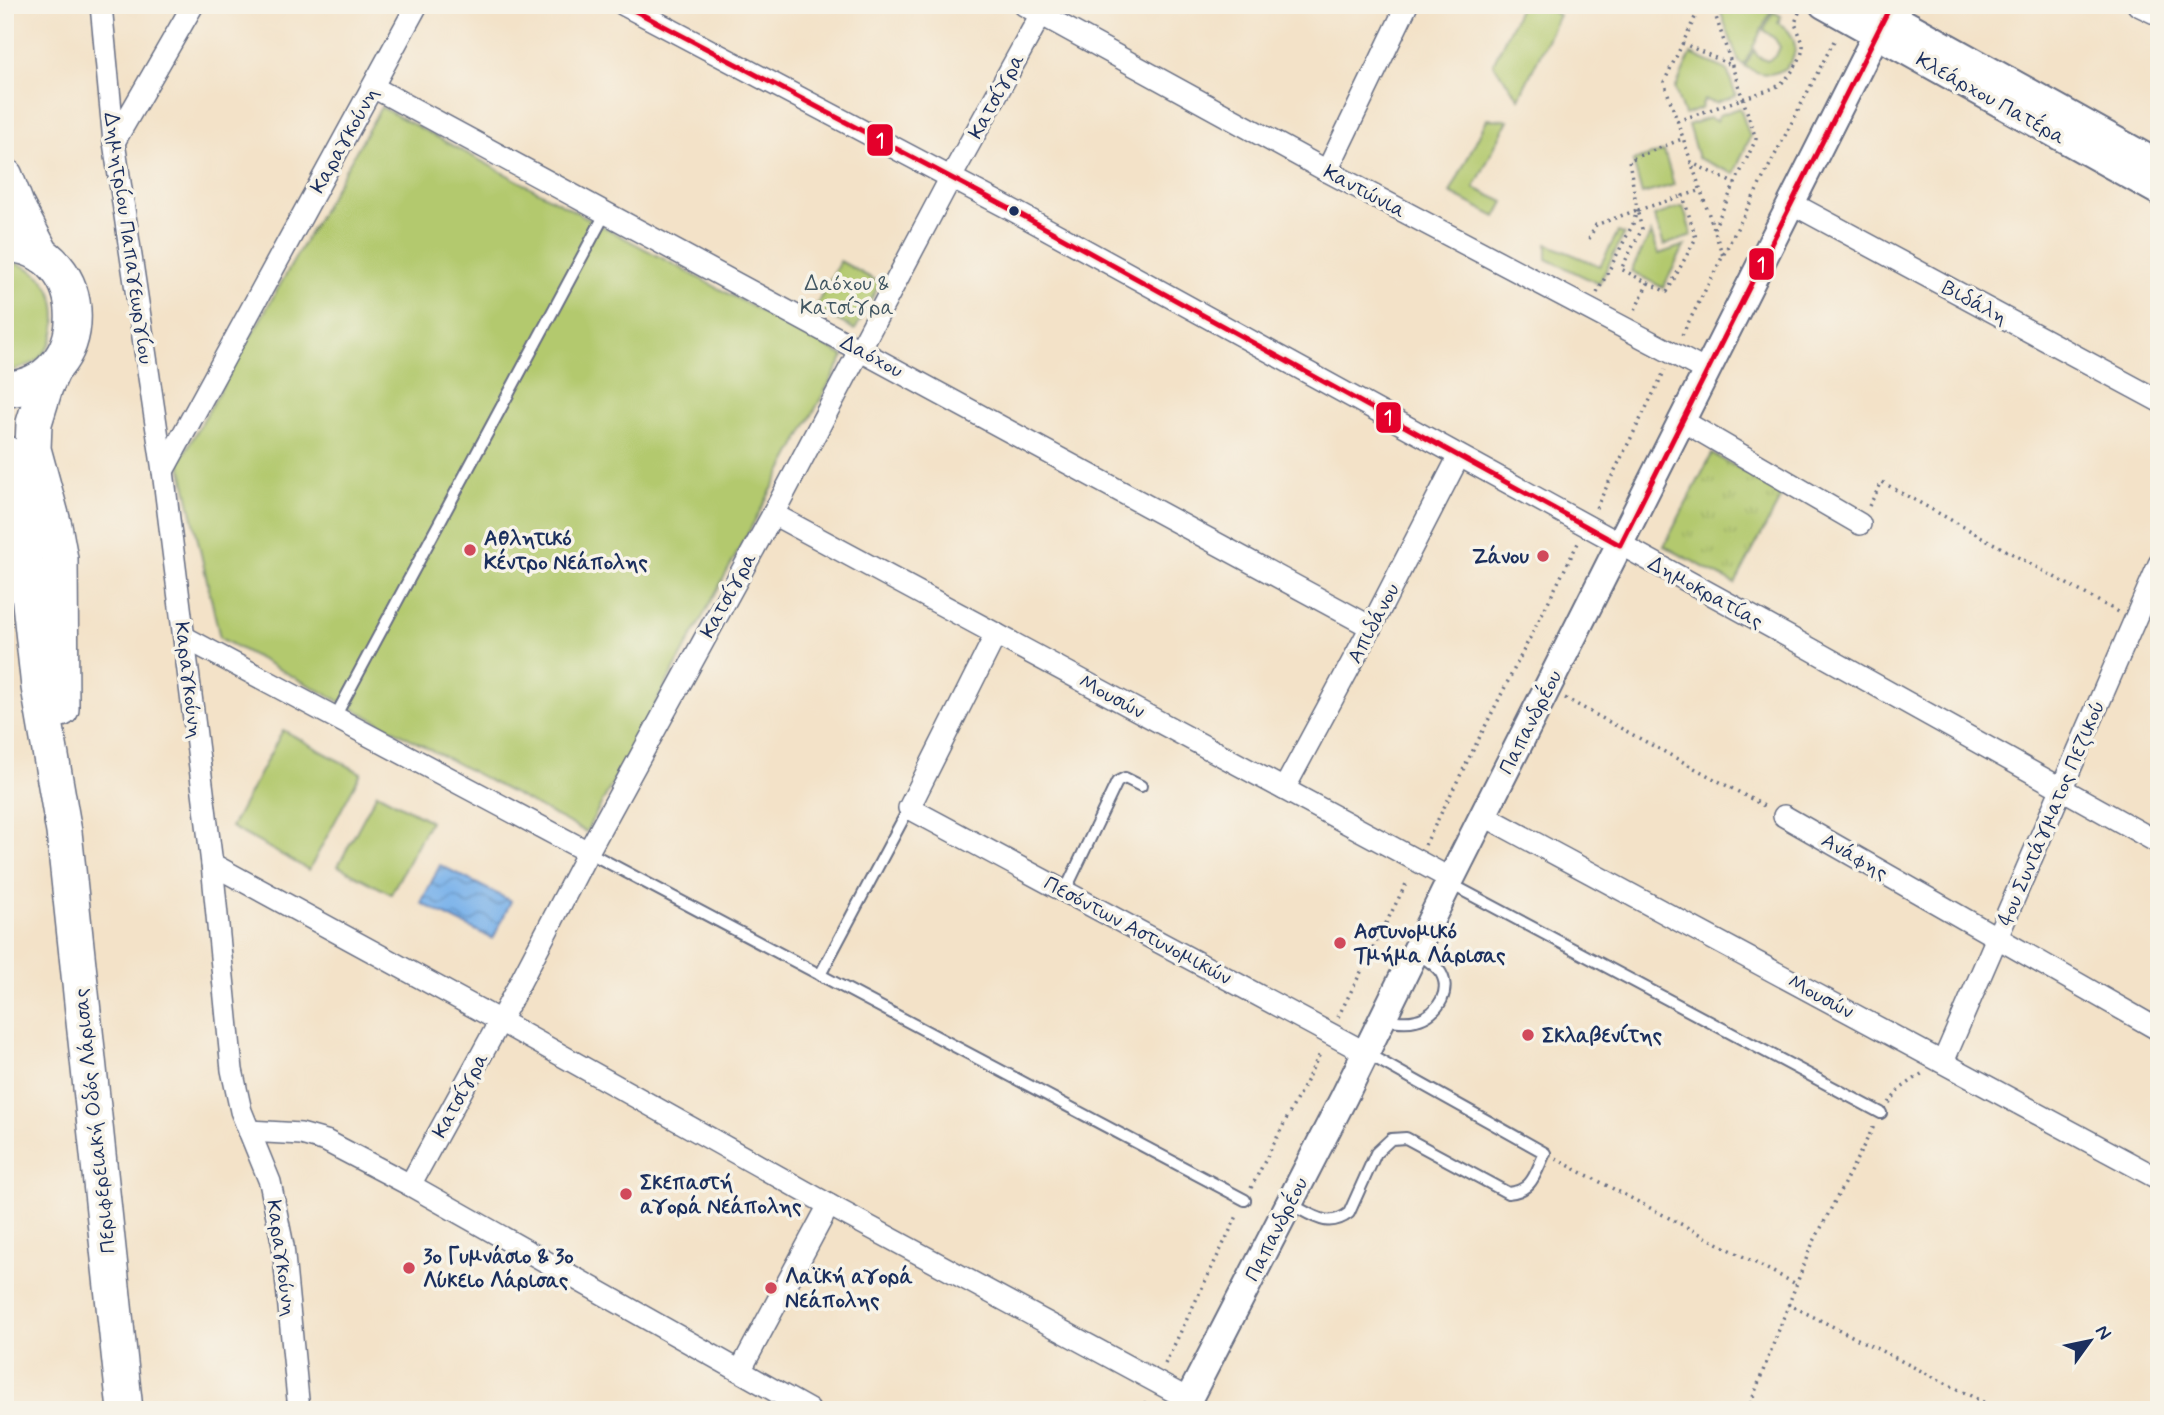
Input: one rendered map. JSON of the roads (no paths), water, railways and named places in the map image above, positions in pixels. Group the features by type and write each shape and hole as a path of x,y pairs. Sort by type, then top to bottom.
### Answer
{"highway":[{"path":"5,176 17,207 42,255"},
{"path":"5,244 27,248 42,255 54,266 64,279 74,309 74,326 70,341 44,387 34,423 33,449 60,559 64,832"},
{"path":"5,388 26,385 53,369"},
{"path":"5,453 19,500 39,687 64,832"},
{"name":"Περιφερειακή Οδός Λάρισας","path":"64,832 125,1410"}],"street":[{"name":"Δημητρίου Παπαγεωργίου","path":"101,5 114,142 163,471"},
{"path":"114,142 193,5"},
{"name":"Καραγκούνη","path":"299,1410 284,1246 270,1182 241,1111 232,1070 212,864 163,471 417,5"},
{"name":"Δημοκρατίας","path":"624,5 1016,212 2159,843"},
{"path":"1327,171 1407,5"},
{"path":"2138,5 2159,15"},
{"name":"Κατσίγρα","path":"410,1185 500,1021 587,852 773,514 1037,8"},
{"name":"Καντώνια","path":"1037,8 1327,171 1708,372"},
{"name":"Κλεάρχου Πατέρα","path":"1834,11 1881,14 2159,164"},
{"name":"Κλεάρχου Πατέρα","path":"1881,14 2159,192"},
{"name":"Παπανδρέου","path":"1186,1404 1366,1053 1483,815 1708,372 1881,14"},
{"name":"Δαόχου","path":"373,87 1371,627"},
{"name":"Βιδάλη","path":"1791,202 2159,401"},
{"path":"1683,421 1860,524"},
{"name":"Απιδάνου","path":"1284,789 1459,456"},
{"name":"Μουσών","path":"773,514 1418,860 1450,881"},
{"name":"4ου Συντάγματος Πεζικού","path":"1943,1062 2159,564"},
{"path":"909,808 996,634"},
{"path":"184,637 587,852"},
{"name":"Πεσόντων Αστυνομικών","path":"909,808 1366,1053"},
{"name":"Μουσών","path":"1483,815 2159,1179"},
{"name":"Ανάφης","path":"1784,816 2159,1030"},
{"path":"212,864 829,1205 1156,1381 1186,1404"},
{"path":"249,1131 301,1134 326,1141 410,1185 809,1410"},
{"path":"740,1371 829,1205"}],"lane":[{"path":"335,717 605,214"},
{"path":"1065,891 1117,782 1125,778 1141,786"},
{"path":"820,975 909,808"},
{"path":"587,852 1245,1200"},
{"path":"1450,881 1881,1113"},
{"path":"1383,1018 1399,1022 1418,1020 1430,1015 1444,995 1445,983 1439,970 1415,952"},
{"path":"1290,1203 1328,1222 1340,1220 1349,1213 1376,1153 1391,1139 1406,1138 1508,1192 1521,1192 1530,1184 1545,1153 1366,1053"}],"water":[{"path":"440,865 511,901 493,939 421,903"}],"place":[{"name":"Αθλητικό Κέντρο Νεάπολης","path":"470,550"},
{"name":"Ζάνου","path":"1543,556"},
{"name":"Αστυνομικό Τμήμα Λάρισας","path":"1340,943"},
{"name":"Σκλαβενίτης","path":"1528,1035"},
{"name":"Σκεπαστή αγορά Νεάπολης","path":"626,1194"},
{"name":"3ο Γυμνάσιο & 3ο Λύκειο Λάρισας","path":"409,1268"},
{"name":"Λαϊκή αγορά Νεάπολης","path":"771,1288"}],"park label":[{"name":"Δαόχου & Κατσίγρα","path":"847,295"}]}
